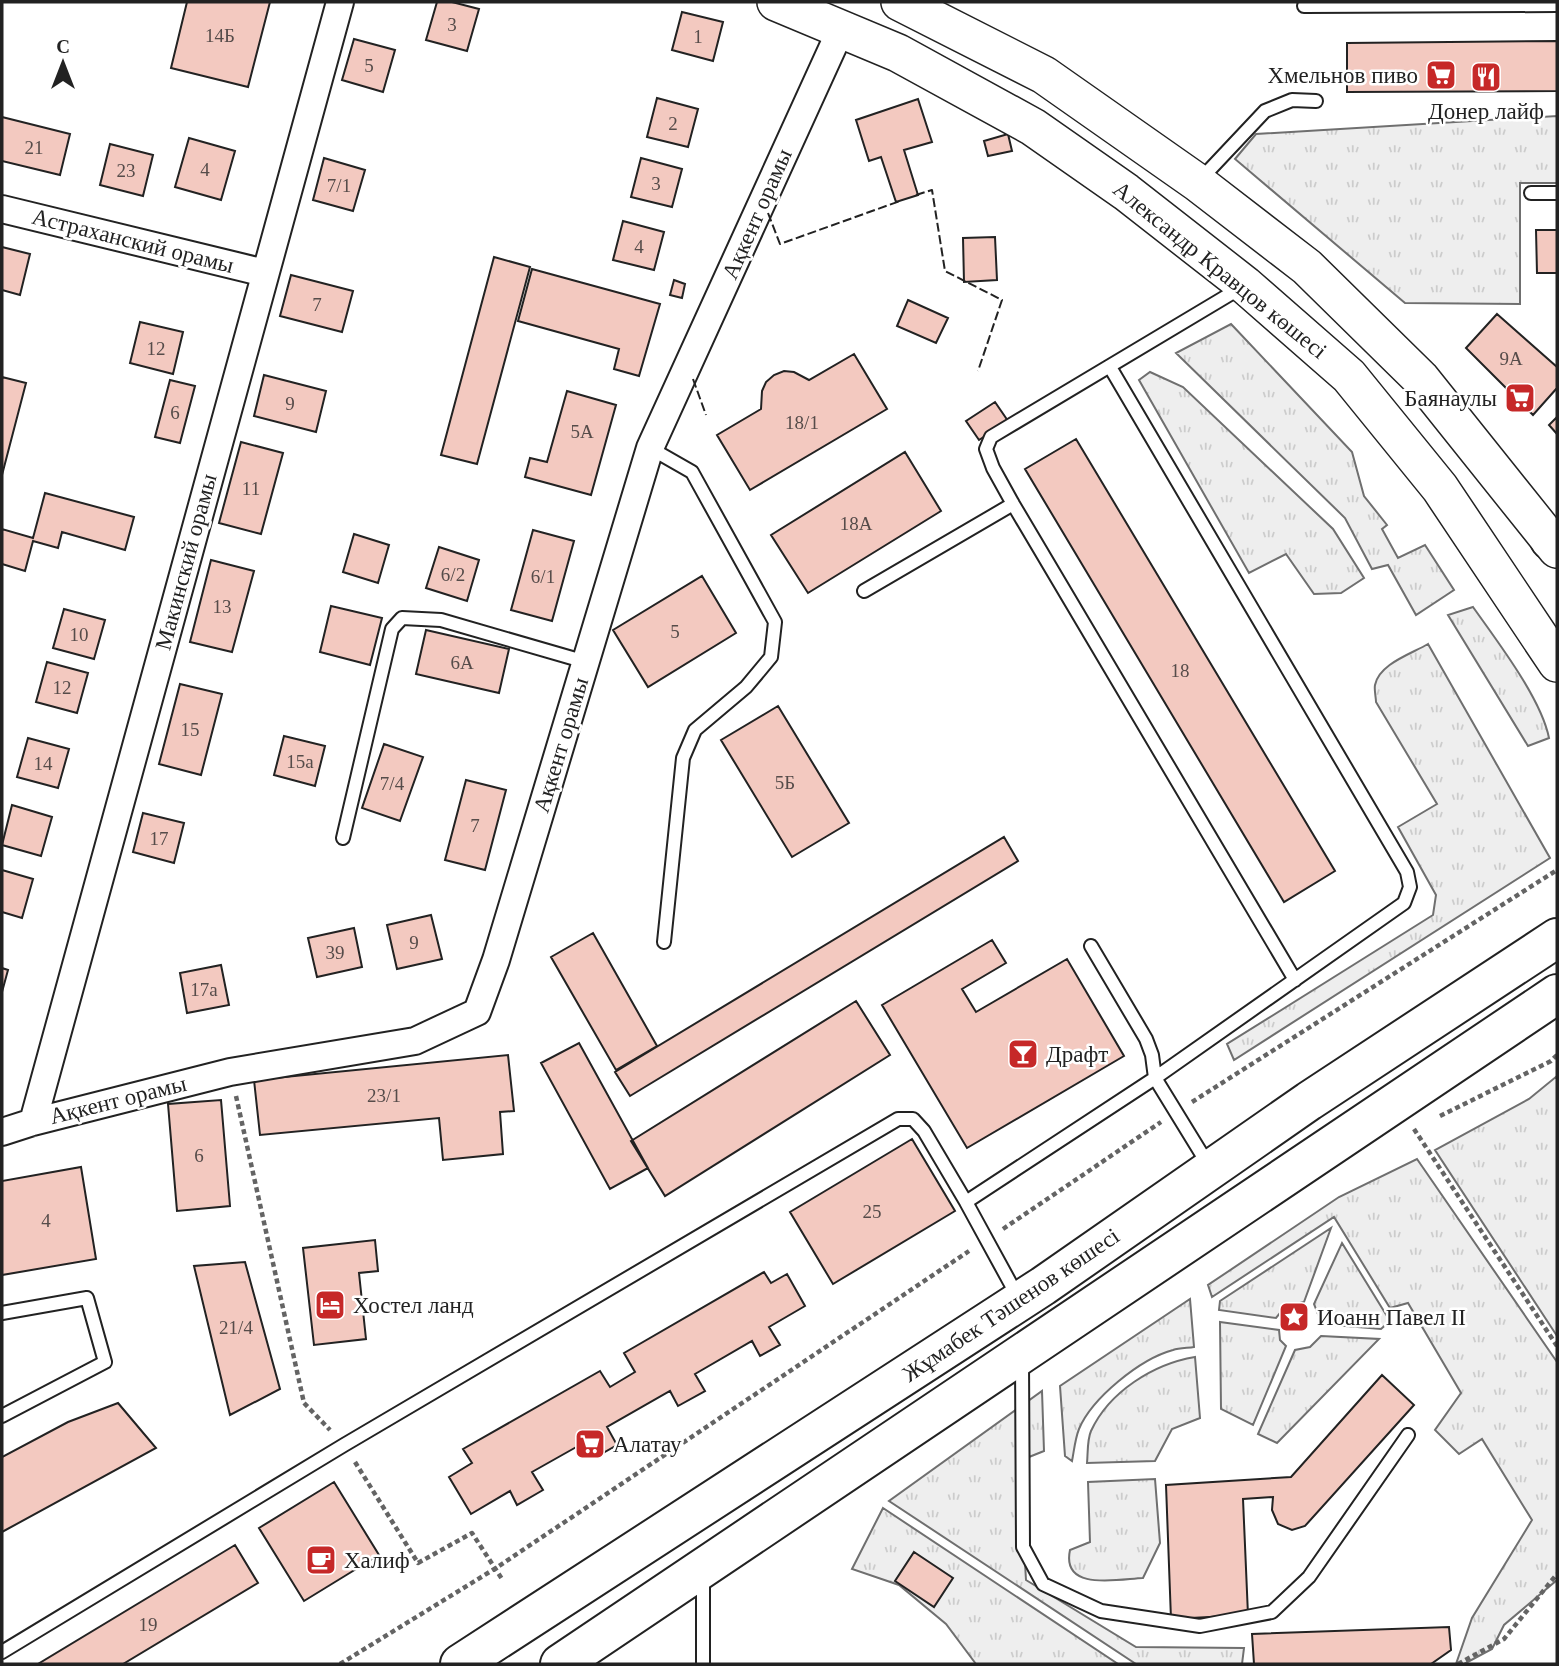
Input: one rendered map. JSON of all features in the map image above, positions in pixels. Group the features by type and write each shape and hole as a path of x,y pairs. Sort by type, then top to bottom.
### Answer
{"main road":[{"name":"Александр Кравцов көшесі","path":"776,2 842,27 898,53 1033,128 1126,192 1245,285 1349,376 1440,488 1557,663"},
{"path":"900,2 1044,75 1198,183 1307,267 1421,379 1555,543"},
{"name":"Жұмабек Тәшенов көшесі","path":"460,1664 1020,1301 1309,1101 1557,938"},
{"name":"Жұмабек Тәшенов көшесі","path":"573,1659 703,1568 1557,994"}],"street":[{"name":"Макинский орамы","path":"33,1122 340,2"},
{"name":"Ақкент орамы","path":"2,1132 230,1072 415,1041 477,1012 496,960 650,448 842,27"},
{"name":"Астраханский орамы","path":"2,209 265,273"}],"lane":[{"path":"1304,6 1557,5"},
{"path":"1198,183 1265,111 1292,100 1316,101"},
{"path":"1531,193 1557,192"},
{"path":"1245,285 990,437 986,449 1013,504 1295,980"},
{"path":"966,1202 1155,1078 1295,980 1404,902 1410,887 1407,872 1110,367"},
{"path":"650,448 692,472 775,622 771,657 746,687 695,730 683,758 664,942"},
{"path":"863,591 1013,504"},
{"path":"343,838 392,629 402,618 441,620 586,662"},
{"path":"1091,946 1146,1039 1152,1055 1155,1078 1210,1169"},
{"path":"2,1652 344,1445 898,1119 913,1119 924,1131 1020,1301"},
{"path":"2,1313 88,1298 105,1363 2,1416"},
{"path":"1021,1354 1023,1547 1043,1584 1101,1611 1200,1626 1272,1612 1309,1577 1408,1435"},
{"path":"703,1568 703,1664"}],"path":[{"path":"340,1664 496,1568 1176,1112 1557,870"},
{"path":"230,1072 304,1403 344,1445 418,1563 472,1533 502,1579"},
{"path":"1414,1129 1557,1346"},
{"path":"1458,1664 1504,1639 1557,1574"}],"green space":[{"path":"1557,116 1557,183 1520,183 1520,304 1405,303 1235,159 1256,134"},
{"path":"1231,324 1352,452 1364,496 1387,525 1382,529 1398,558 1425,545 1454,590 1416,615 1388,565 1372,569 1345,518 1176,353"},
{"path":"1150,372 1183,387 1333,529 1364,578 1341,593 1314,594 1286,554 1249,573 1139,380"},
{"path":"1473,607 1528,688 1549,738 1528,746 1448,615"},
{"path":"1428,644 1550,858 1234,1060 1227,1044 1433,915 1436,895 1398,827 1437,804 1376,702 1375,689 1378,678 1389,665"},
{"path":"1557,1076 1557,1336 1435,1150 1529,1099"},
{"path":"1417,1159 1557,1362 1557,1580 1504,1625 1492,1649 1464,1664 1456,1664 1472,1618 1532,1520 1482,1439 1459,1454 1435,1430 1461,1393 1408,1303 1390,1308 1334,1217 1212,1297 1208,1285 1339,1197"},
{"path":"1331,1228 1304,1302 1285,1307 1276,1318 1219,1310 1220,1301"},
{"path":"1342,1243 1390,1321 1381,1329 1322,1324 1314,1304"},
{"path":"1190,1299 1194,1347 1175,1349 1160,1355 1118,1381 1085,1417 1078,1433 1072,1461 1065,1456 1060,1386"},
{"path":"1220,1322 1279,1330 1280,1340 1286,1346 1253,1425 1221,1409"},
{"path":"1321,1336 1379,1339 1277,1443 1258,1434 1295,1350 1310,1347"},
{"path":"1195,1357 1200,1418 1172,1429 1155,1461 1087,1463 1091,1431 1109,1404 1121,1392 1148,1373"},
{"path":"1042,1391 1044,1451 1019,1461 1026,1580 1136,1647 1244,1648 1242,1664 1136,1664 889,1501"},
{"path":"1155,1479 1160,1543 1143,1578 1094,1580 1083,1578 1074,1572 1070,1563 1070,1550 1090,1542 1088,1482"},
{"path":"883,1508 1118,1664 976,1664 946,1624 899,1585 852,1569"}],"building":[{"path":"187,2 270,2 248,87 171,68"},
{"path":"437,2 452,2 479,9 467,51 426,40"},
{"path":"682,12 723,22 713,61 672,50"},
{"path":"354,39 395,50 383,92 342,80"},
{"path":"1557,41 1557,91 1347,92 1347,43"},
{"path":"657,98 698,109 688,147 647,137"},
{"path":"918,99 932,142 904,150 918,195 896,202 881,157 869,161 856,120"},
{"path":"2,117 70,134 60,175 2,161"},
{"path":"1008,134 1012,151 988,156 984,141"},
{"path":"189,138 235,151 221,200 175,187"},
{"path":"110,144 153,155 143,196 100,185"},
{"path":"324,158 365,170 353,211 313,200"},
{"path":"641,158 682,169 672,207 631,197"},
{"path":"623,221 664,232 654,270 613,260"},
{"path":"1536,230 1557,230 1557,273 1537,273"},
{"path":"995,237 997,280 964,282 963,238"},
{"path":"2,247 30,254 20,295 2,290"},
{"path":"494,257 530,267 477,464 441,455"},
{"path":"532,269 660,304 639,376 614,369 619,349 518,321"},
{"path":"291,275 353,291 342,332 280,316"},
{"path":"674,280 685,284 682,298 670,295"},
{"path":"908,300 948,318 936,343 897,326"},
{"path":"1497,314 1557,367 1557,388 1533,415 1466,348"},
{"path":"140,322 183,332 173,374 130,363"},
{"path":"854,354 887,409 750,490 717,435 761,409 762,391 766,382 774,375 784,371 794,372 809,380"},
{"path":"264,375 326,391 316,432 254,416"},
{"path":"2,377 26,383 2,475"},
{"path":"170,380 195,386 180,443 155,437"},
{"path":"567,391 616,405 591,495 525,477 530,458 547,462"},
{"path":"995,402 1008,421 979,440 966,421"},
{"path":"1557,417 1557,434 1549,425"},
{"path":"1076,439 1335,871 1284,902 1025,469"},
{"path":"241,442 283,453 261,534 219,523"},
{"path":"905,452 941,511 808,593 771,535"},
{"path":"45,493 134,517 125,550 62,532 58,548 33,541 25,571 2,564 2,529 33,538"},
{"path":"533,530 574,541 552,621 511,610"},
{"path":"354,534 389,545 378,583 343,572"},
{"path":"439,547 479,560 467,601 426,588"},
{"path":"211,560 254,571 232,652 190,642"},
{"path":"702,576 736,633 648,687 613,630"},
{"path":"331,606 382,618 370,665 320,652"},
{"path":"64,609 105,620 94,659 53,648"},
{"path":"426,630 509,649 499,693 416,674"},
{"path":"47,662 88,673 77,713 36,702"},
{"path":"180,684 222,694 201,775 159,764"},
{"path":"778,706 849,823 792,857 721,740"},
{"path":"284,736 325,746 315,786 274,775"},
{"path":"28,738 69,749 58,788 17,777"},
{"path":"384,744 423,757 400,821 362,808"},
{"path":"466,780 506,790 485,870 445,860"},
{"path":"12,805 52,817 41,856 2,845"},
{"path":"143,813 184,823 174,863 133,852"},
{"path":"1004,837 1018,861 630,1096 615,1072"},
{"path":"2,870 33,879 22,918 2,912"},
{"path":"431,915 442,959 397,969 387,925"},
{"path":"354,928 362,967 317,977 308,938"},
{"path":"593,933 657,1046 616,1070 551,957"},
{"path":"992,940 1006,963 962,989 976,1012 1067,959 1124,1056 967,1148 882,1005"},
{"path":"221,965 229,1005 187,1013 180,973"},
{"path":"2,968 8,970 2,992"},
{"path":"856,1001 890,1055 665,1196 631,1141"},
{"path":"579,1043 648,1168 610,1189 541,1063"},
{"path":"508,1055 514,1111 500,1112 503,1154 443,1160 439,1118 260,1135 254,1080"},
{"path":"221,1100 230,1206 177,1211 168,1104"},
{"path":"912,1139 955,1211 833,1284 790,1212"},
{"path":"81,1167 96,1259 2,1275 2,1181"},
{"path":"375,1240 378,1271 359,1273 366,1339 314,1345 303,1248"},
{"path":"245,1262 280,1389 230,1415 194,1266"},
{"path":"764,1272 771,1283 787,1274 805,1306 769,1327 780,1345 760,1356 752,1341 695,1374 705,1391 678,1406 670,1391 607,1427 617,1445 596,1457 587,1441 532,1472 543,1490 517,1505 510,1491 471,1514 449,1477 472,1463 463,1449 600,1371 610,1387 635,1372 624,1353"},
{"path":"1382,1375 1414,1405 1305,1526 1292,1530 1278,1524 1272,1510 1273,1497 1243,1499 1248,1615 1171,1619 1166,1485 1291,1477"},
{"path":"118,1403 156,1448 2,1532 2,1457 68,1422"},
{"path":"334,1482 379,1555 304,1601 259,1528"},
{"path":"235,1545 258,1583 123,1664 38,1664"},
{"path":"914,1552 953,1578 934,1607 895,1581"},
{"path":"1449,1627 1451,1650 1431,1664 1254,1664 1252,1634"}],"fence":[{"path":"916,195 932,190 945,271 1002,300 978,371"},
{"path":"768,213 780,244 900,201"},
{"path":"693,379 706,415"}],"place":[{"name":"Хмельнов пиво","path":"1441,75"},
{"name":"Донер лайф","path":"1486,77"},
{"name":"Баянаулы","path":"1520,398"},
{"name":"Драфт","path":"1023,1054"},
{"name":"Хостел ланд","path":"330,1305"},
{"name":"Иоанн Павел II","path":"1294,1317"},
{"name":"Алатау","path":"590,1444"},
{"name":"Халиф","path":"321,1560"}]}
